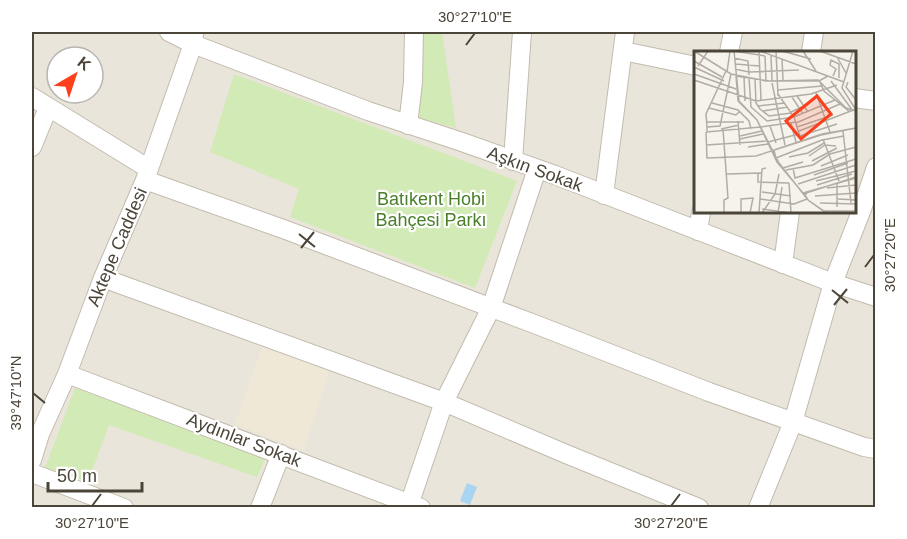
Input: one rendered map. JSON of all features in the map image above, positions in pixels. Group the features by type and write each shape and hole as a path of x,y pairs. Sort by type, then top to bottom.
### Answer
{"street":[{"name":"Aşkın Sokak","path":"169,32 194,38 408,125 537,169 833,284 876,297"},
{"path":"408,125 413,82 414,32"},
{"path":"513,161 522,32"},
{"path":"604,195 625,32"},
{"path":"729,51 733,32"},
{"path":"811,51 814,32"},
{"name":"Aktepe Caddesi","path":"32,460 36,432 66,374 147,174 194,38"},
{"path":"623,51 694,66"},
{"path":"32,97 147,174 286,230 709,392 864,447 876,449"},
{"path":"856,98 876,101"},
{"path":"32,147 48,108"},
{"path":"758,507 793,422 833,284 876,167"},
{"path":"413,506 444,402 491,308 537,169"},
{"path":"698,231 701,213"},
{"path":"783,264 790,213"},
{"path":"103,278 444,402 699,507"},
{"name":"Aydınlar Sokak","path":"66,374 413,506"},
{"path":"261,507 281,454"},
{"path":"32,473 124,507"}],"shaded area":[{"path":"32,32 875,32 875,507 32,507"},
{"path":"262,347 329,370 304,450 235,425"}],"green space":[{"path":"422,32 442,32 456,128 419,118"},
{"name":"Batıkent Hobi Bahçesi Parkı","path":"234,74 517,181 475,288 290,217 299,189 210,152"},
{"path":"75,388 266,457 257,477 109,425 88,482 45,468"}],"water":[{"path":"467,483 477,487 470,505 460,501"}]}
